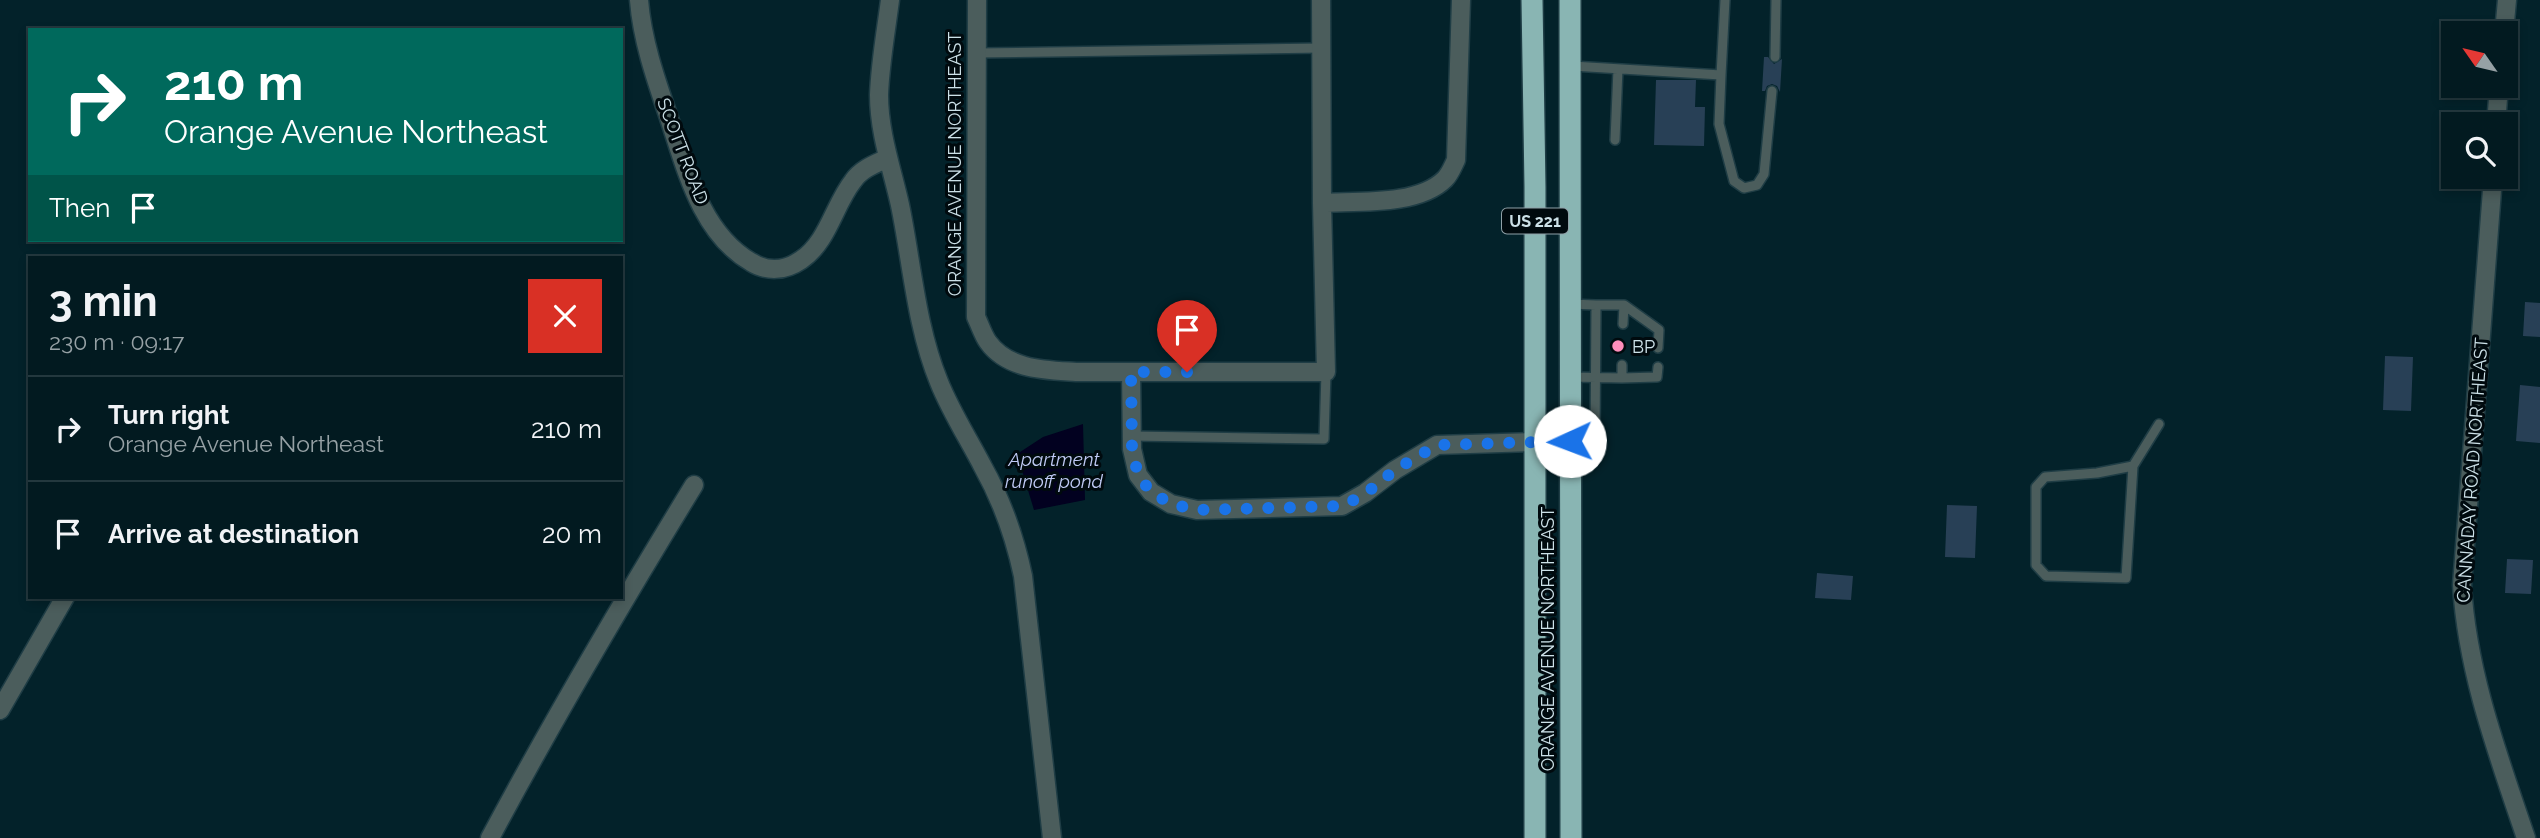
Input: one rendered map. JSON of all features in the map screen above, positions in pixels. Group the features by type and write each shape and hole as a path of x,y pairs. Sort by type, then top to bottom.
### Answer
{"highway":[{"name":"ORANGE AVENUE NORTHEAST","path":"1532,0 1535,187 1535,838"},
{"name":"ORANGE AVENUE NORTHEAST","path":"1570,0 1571,838"}],"street":[{"name":"SCOTT ROAD","path":"639,0 656,78 695,192 713,227 741,257 760,267 773,270 801,260 816,247 853,180 864,170 888,158"},
{"path":"890,0 879,96 882,127 926,341 938,380 954,416 985,469 1016,544 1023,576 1052,838"},
{"name":"ORANGE AVENUE NORTHEAST","path":"977,0 976,317 989,343 1011,361 1039,370 1326,372"},
{"path":"1321,0 1326,372"},
{"path":"1322,203 1404,198 1432,189 1446,178 1457,160 1461,0"},
{"path":"2505,21 2507,0"},
{"name":"CANNADAY ROAD NORTHEAST","path":"2492,189 2462,584 2463,615 2471,659 2494,743 2526,838"},
{"path":"1131,372 1132,449 1138,475 1151,492 1171,504 1197,510 1342,506 1365,494 1395,470 1437,445 1570,441"},
{"path":"490,838 616,612 694,485"},
{"path":"0,710 64,599"}],"lane":[{"path":"1725,0 1719,124 1734,181 1744,188 1757,185 1764,174 1772,91"},
{"path":"1774,57 1776,0"},
{"path":"977,53 1322,48"},
{"path":"1570,66 1721,75"},
{"path":"1615,140 1618,69"},
{"path":"1570,304 1624,305 1659,330 1658,348"},
{"path":"1570,441 1595,440 1596,304"},
{"path":"1623,324 1624,305"},
{"path":"1622,365 1622,378"},
{"path":"1570,377 1657,377 1658,367"},
{"path":"1132,436 1324,439 1326,372"},
{"path":"2133,466 2097,473 2045,477 2036,487 2036,565 2046,576 2126,578 2133,466 2160,424"}],"water":[{"name":"Apartment runoff pond","path":"1083,424 1085,500 1034,510 1017,454 1043,437"}],"building":[{"path":"1764,57 1768,57 1774,64 1782,59 1780,92 1777,86 1772,84 1762,91"},
{"path":"1656,80 1696,80 1695,107 1705,107 1704,146 1654,145"},
{"path":"2525,302 2540,303 2540,337 2523,336"},
{"path":"2385,356 2413,357 2411,411 2383,410"},
{"path":"2520,385 2540,387 2540,443 2516,441"},
{"path":"1947,505 1977,506 1975,558 1945,557"},
{"path":"2507,559 2533,560 2531,594 2505,593"},
{"path":"1817,573 1853,576 1851,600 1815,598"}],"place":[{"name":"BP","path":"1618,346"}],"route":[{"path":"1187,372 1131,372 1132,449 1138,475 1151,492 1171,504 1197,510 1342,506 1365,494 1395,470 1437,445 1570,441"}]}
